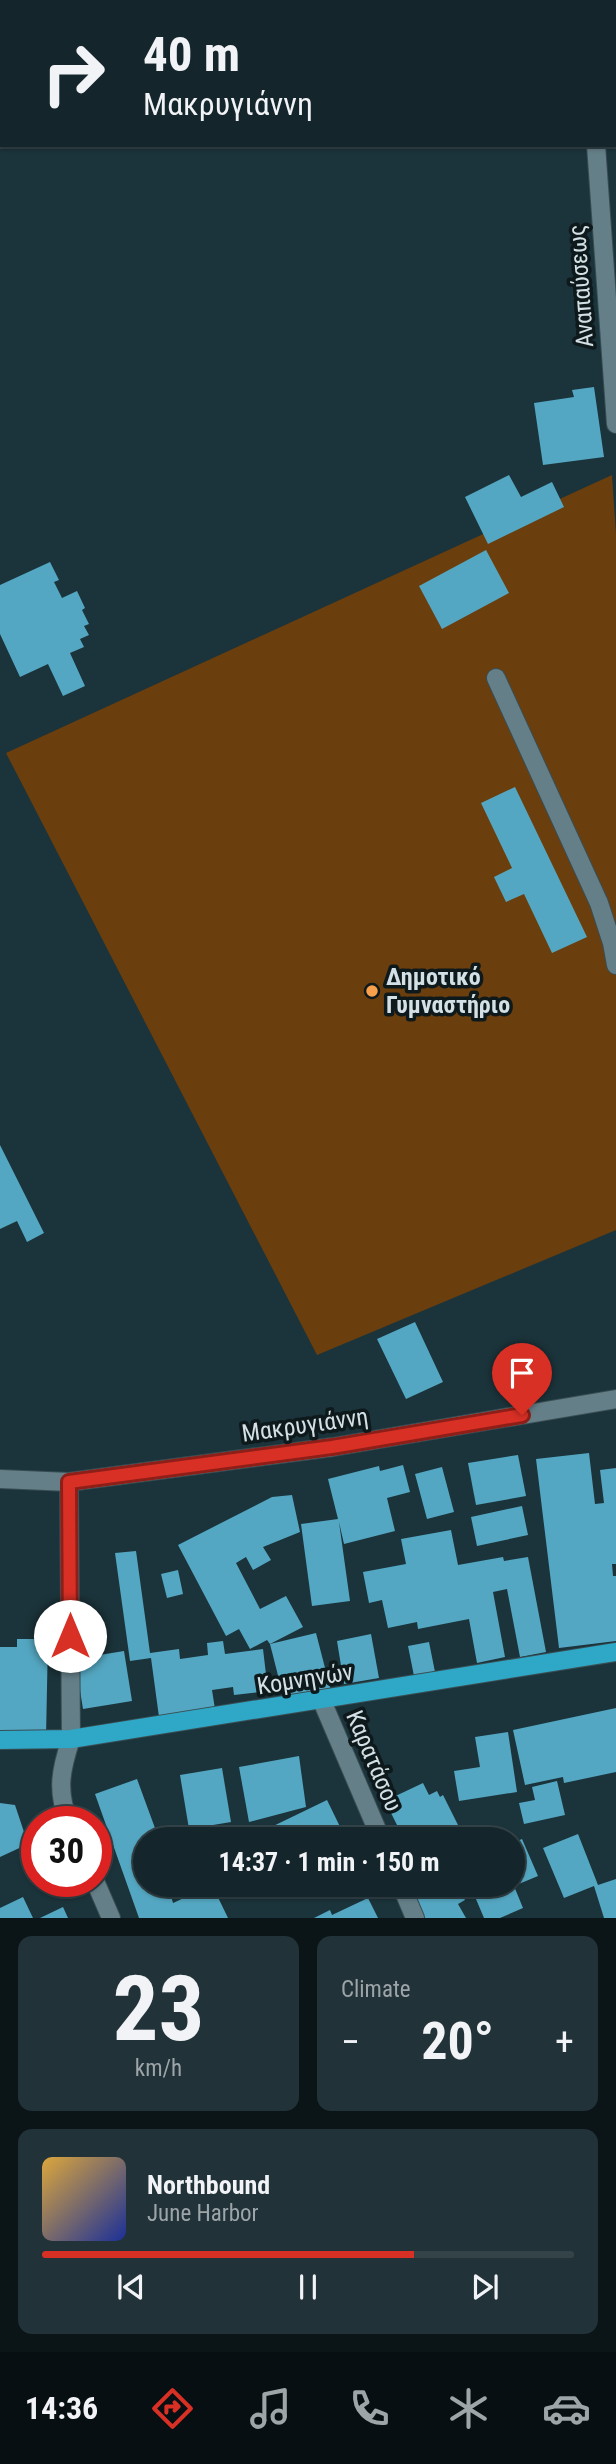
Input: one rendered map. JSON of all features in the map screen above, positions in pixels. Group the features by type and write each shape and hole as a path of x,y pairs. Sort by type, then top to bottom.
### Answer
{"main road":[{"name":"Κομνηνών","path":"0,1740 71,1740 616,1652"}],"street":[{"name":"Αναπαύσεως","path":"596,147 616,424"},
{"path":"496,678 599,903 616,965"},
{"path":"610,1400 616,1381"},
{"name":"Μακρυγιάννη","path":"0,1479 69,1482 332,1447 610,1400"},
{"path":"64,1806 60,1775 71,1740 69,1482"},
{"name":"Καρατάσου","path":"322,1701 376,1827"},
{"path":"102,1897 111,1918"},
{"path":"406,1897 415,1918"}],"shaded area":[{"name":"Δημοτικό Γυμναστήριο","path":"612,475 616,534 616,1230 317,1355 6,753"}],"building":[{"path":"594,387 604,457 543,465 534,403 574,397 572,390"},
{"path":"509,475 521,497 552,482 564,507 488,544 465,497"},
{"path":"486,550 509,593 442,629 419,586"},
{"path":"50,562 59,580 54,582 62,598 77,591 89,624 84,626 89,635 80,639 84,647 70,653 85,686 63,696 48,664 20,677 0,634 0,585"},
{"path":"515,787 587,937 552,953 524,894 506,902 494,877 512,868 481,803"},
{"path":"0,1145 44,1233 27,1242 17,1221 0,1229"},
{"path":"415,1322 443,1382 406,1399 377,1339"},
{"path":"589,1453 595,1504 604,1503 600,1470 616,1468 616,1564 612,1564 613,1576 616,1576 616,1641 559,1648 536,1459"},
{"path":"518,1455 526,1496 476,1505 468,1463"},
{"path":"403,1465 410,1492 387,1498 395,1531 344,1544 339,1522 350,1601 312,1606 301,1524 338,1519 328,1479 379,1466 380,1471"},
{"path":"442,1467 454,1512 427,1519 415,1474"},
{"path":"292,1495 300,1532 263,1547 271,1560 253,1570 246,1557 236,1563 260,1609 286,1596 303,1627 270,1644 267,1640 250,1649 239,1629 226,1636 178,1545 272,1497"},
{"path":"522,1506 528,1535 477,1546 471,1517"},
{"path":"451,1530 458,1565 503,1557 504,1561 528,1557 546,1652 520,1657 507,1589 493,1592 505,1657 477,1663 469,1619 418,1629 417,1622 388,1628 382,1600 369,1603 363,1572 406,1564 401,1539"},
{"path":"136,1551 150,1653 179,1649 180,1659 208,1655 207,1643 223,1641 225,1654 263,1649 268,1691 234,1695 233,1687 212,1690 215,1709 159,1717 151,1658 130,1661 115,1553"},
{"path":"178,1570 183,1594 167,1598 161,1574"},
{"path":"316,1633 331,1691 285,1703 270,1644"},
{"path":"371,1634 379,1678 344,1684 337,1641"},
{"path":"17,1639 48,1639 46,1737 0,1736 0,1647 17,1647"},
{"path":"429,1642 436,1677 415,1681 408,1646"},
{"path":"124,1651 132,1701 83,1709 75,1659"},
{"path":"616,1708 616,1772 564,1783 563,1777 525,1785 513,1730"},
{"path":"508,1732 517,1792 459,1801 454,1771 480,1767 475,1737"},
{"path":"299,1756 306,1807 249,1822 239,1767"},
{"path":"222,1768 231,1822 189,1827 180,1775"},
{"path":"137,1779 155,1827 133,1827 133,1897 171,1897 173,1903 186,1897 218,1897 228,1918 139,1918 112,1842 112,1806 99,1806 95,1794"},
{"path":"557,1781 565,1815 524,1824 519,1803 535,1800 532,1787"},
{"path":"423,1783 429,1795 437,1791 440,1797 443,1795 459,1827 398,1827 385,1801"},
{"path":"327,1800 340,1827 271,1827"},
{"path":"0,1803 15,1805 21,1823 21,1847 0,1857"},
{"path":"578,1834 598,1885 616,1879 616,1918 604,1918 594,1886 564,1898 543,1848"},
{"path":"525,1846 538,1876 525,1881"},
{"path":"23,1897 33,1918 0,1918 0,1908"},
{"path":"413,1897 463,1897 465,1900 458,1904 466,1918 424,1918"},
{"path":"475,1897 518,1897 523,1908 500,1918 484,1918"},
{"path":"368,1898 378,1918 314,1918 330,1910 332,1915"},
{"path":"63,1907 68,1918 40,1918"}],"place":[{"name":"Δημοτικό Γυμναστήριο","path":"372,991"}],"route":[{"path":"70,1636 69,1482 332,1447 522,1415"}]}
